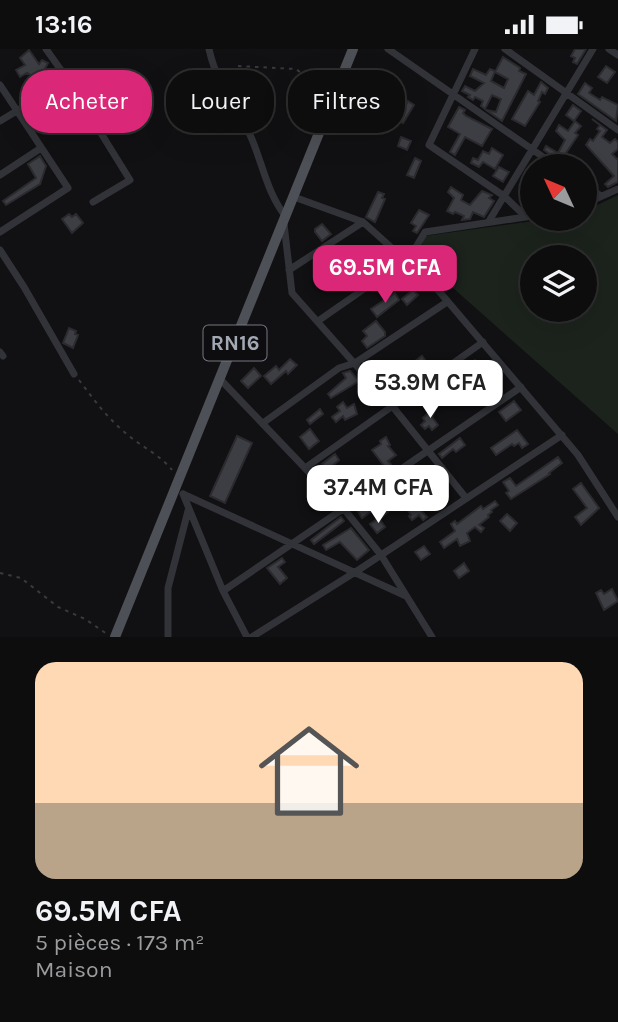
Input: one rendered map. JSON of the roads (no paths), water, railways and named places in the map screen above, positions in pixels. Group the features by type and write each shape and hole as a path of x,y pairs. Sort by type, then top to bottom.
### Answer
{"main road":[{"name":"RN16","path":"113,637 353,49"}],"street":[{"path":"47,49 61,70"},
{"path":"209,49 214,73 250,137 274,202 285,219 292,293 393,407 466,498"},
{"path":"388,49 538,154"},
{"path":"475,49 429,145 520,209"},
{"path":"505,49 618,130"},
{"path":"489,221 593,49"},
{"path":"609,49 618,55"},
{"path":"0,85 68,188 0,232"},
{"path":"0,121 21,109"},
{"path":"93,202 130,180 101,133"},
{"path":"0,175 41,148"},
{"path":"597,198 618,189"},
{"path":"597,193 601,196"},
{"path":"294,197 363,222 393,249 410,257 562,435 618,517"},
{"path":"318,321 410,257 425,232 520,217"},
{"path":"289,270 363,222"},
{"path":"0,250 74,374"},
{"path":"263,423 339,367 355,363 447,302"},
{"path":"305,468 483,342"},
{"path":"220,380 344,509 381,555 432,637"},
{"path":"223,591 521,387"},
{"path":"178,482 223,591 250,637 381,555 562,435"},
{"path":"183,494 407,597"},
{"path":"168,637 168,589 188,510"}]}
